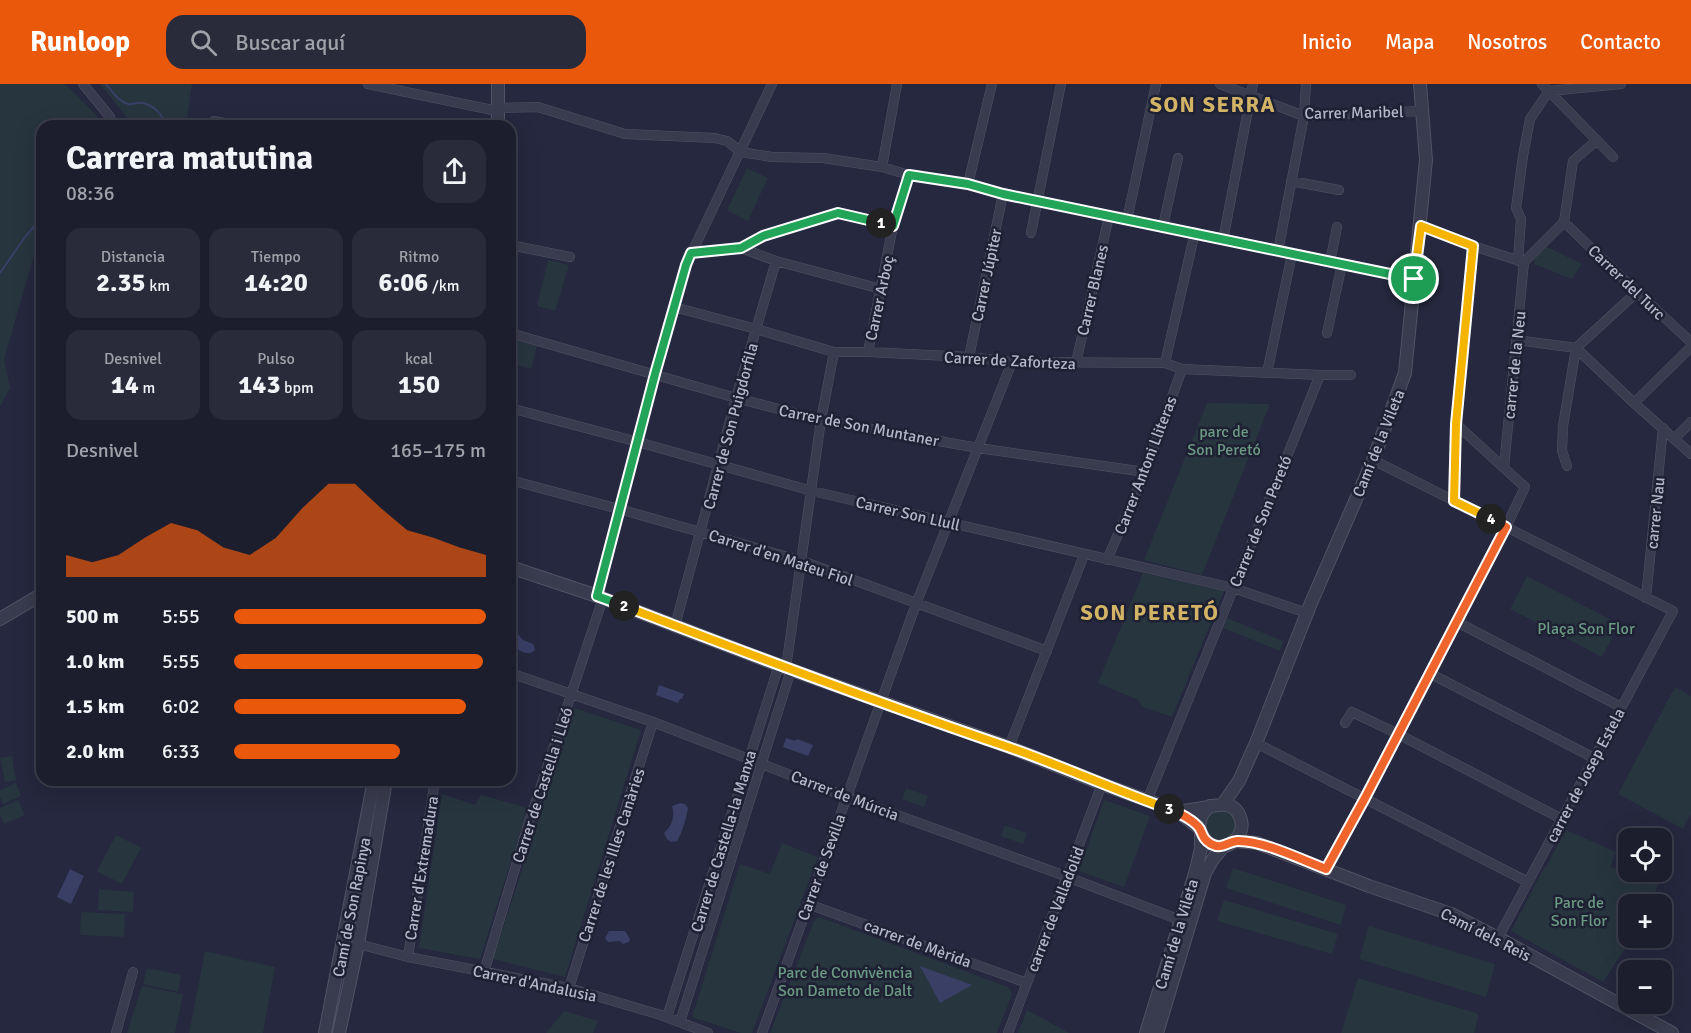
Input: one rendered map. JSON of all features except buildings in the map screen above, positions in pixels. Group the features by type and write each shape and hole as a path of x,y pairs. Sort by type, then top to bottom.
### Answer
{"street":[{"path":"83,84 111,120"},
{"path":"368,84 420,89 497,109 538,107 625,134 715,138 727,141 741,152 772,157 823,158 882,167 909,175 968,184 1003,194 1414,279"},
{"path":"498,84 498,120"},
{"name":"Carrer de Castella i Lleó","path":"484,972 528,825 572,694 600,597 655,374 691,253 772,84"},
{"path":"882,167 897,84"},
{"path":"968,184 992,84"},
{"path":"1031,233 1061,84"},
{"path":"1127,220 1155,84"},
{"name":"Carrer Maribel","path":"1220,84 1304,116 1422,111"},
{"path":"1223,240 1253,84"},
{"path":"1278,251 1304,116 1306,84"},
{"name":"Camí de la Vileta","path":"1216,805 1239,781 1405,374 1426,160 1420,84"},
{"path":"1545,87 1622,84"},
{"path":"1545,87 1613,157"},
{"name":"carrer de la Neu","path":"1504,467 1521,262 1521,219 1516,208 1530,119 1545,87"},
{"path":"1421,226 1521,262 1564,222 1573,160 1597,140"},
{"path":"1163,226 1178,158"},
{"name":"Carrer Arboç","path":"868,352 893,226 909,175"},
{"path":"1291,181 1339,190"},
{"name":"Carrer Júpiter","path":"969,357 1003,194"},
{"path":"691,253 741,248 763,236 838,213 893,226"},
{"name":"Carrer Blanes","path":"1076,363 1109,216"},
{"name":"Carrer del Turc","path":"1564,222 1691,342"},
{"path":"1330,262 1337,227"},
{"path":"1165,363 1195,232"},
{"path":"516,246 570,257"},
{"path":"1454,501 1456,424 1473,246"},
{"path":"741,248 776,261 880,289"},
{"path":"1267,373 1292,254"},
{"name":"Carrer de Son Puigdorfila","path":"675,626 736,398 776,261"},
{"path":"1327,333 1342,264"},
{"path":"1567,466 1562,451 1563,426 1576,348 1637,292"},
{"name":"Carrer de Zaforteza","path":"674,307 834,352 969,357 1012,362 1165,363 1182,369 1351,375"},
{"name":"Carrer de Son Muntaner","path":"516,335 821,420 978,447 1145,471"},
{"path":"1516,340 1576,348 1691,454"},
{"path":"1634,403 1691,347"},
{"path":"785,668 821,420 834,352"},
{"name":"Carrer de Sevilla","path":"762,1033 916,604 1012,362"},
{"name":"Carrer Antoni Lliteras","path":"1107,560 1145,471 1182,369"},
{"name":"Carrer de Son Peretó","path":"1147,801 1320,375"},
{"name":"Carrer Son Llull","path":"516,410 812,491 1233,588 1306,613"},
{"path":"1675,438 1691,422"},
{"path":"1326,869 1525,487 1456,424"},
{"name":"carrer Nau","path":"1646,598 1663,428"},
{"path":"1372,459 1646,598"},
{"name":"Carrer d'en Mateu Fiol","path":"516,482 802,561 1047,651"},
{"path":"1009,747 1084,555"},
{"path":"516,569 600,597 785,668 1009,747 1179,812 1200,831 1209,843 1218,846 1229,844 1239,837 1240,819 1229,805 1216,805 1179,812"},
{"path":"0,619 36,596"},
{"name":"carrer de Josep Estela","path":"1498,938 1673,611 1646,598"},
{"path":"1456,622 1621,707"},
{"name":"Carrer de Castella-la Manxa","path":"667,1017 748,759 785,668"},
{"name":"Carrer de Castella-la Manxa","path":"680,1022 763,764 785,668"},
{"path":"1429,673 1594,758"},
{"name":"Carrer de Múrcia","path":"516,674 653,722 1179,920"},
{"path":"1346,723 1352,712 1562,819"},
{"name":"Carrer de les Illes Canàries","path":"568,988 653,722"},
{"path":"1256,742 1528,882"},
{"name":"Camí de la Vileta","path":"1239,781 1240,819"},
{"name":"carrer de Valladolid","path":"1008,1033 1102,784"},
{"name":"Camí de Son Rapinya","path":"325,1033 343,950 373,786"},
{"name":"Camí de Son Rapinya","path":"339,1033 358,944 385,786"},
{"name":"Carrer d'Extremadura","path":"408,957 434,786"},
{"path":"1200,831 1201,816 1216,805"},
{"name":"Camí dels Reis","path":"1240,819 1257,843"},
{"name":"Camí de la Vileta","path":"1146,1033 1196,870 1201,848 1200,831"},
{"name":"Camí dels Reis","path":"1229,844 1257,843 1369,886 1451,914 1672,1033"},
{"name":"Camí de la Vileta","path":"1157,1033 1205,873 1213,859 1229,844"},
{"name":"carrer de Mèrida","path":"808,904 1027,983"},
{"name":"Carrer d'Andalusia","path":"358,944 408,957 568,988 667,1017 708,1033"},
{"path":"116,1033 133,972"}],"green space":[{"path":"0,84 65,84 99,120 36,120 36,253 4,359 10,388 0,407"},
{"path":"100,84 192,84 187,120 127,120"},
{"path":"747,168 768,178 748,221 727,210"},
{"path":"1547,247 1582,264 1572,279 1534,264 1535,258"},
{"path":"548,260 569,265 555,311 537,306"},
{"path":"516,341 537,346 531,369 516,365"},
{"name":"parc de Son Peretó","path":"1207,403 1270,404 1202,575 1144,560"},
{"path":"1143,573 1224,591 1172,717 1143,707 1138,700 1098,683"},
{"name":"Plaça Son Flor","path":"1527,576 1619,624 1602,657 1510,609"},
{"path":"1227,618 1283,641 1280,651 1223,628"},
{"path":"1675,687 1691,696 1691,814 1683,829 1618,794"},
{"path":"574,708 641,730 565,977 493,959"},
{"path":"12,756 16,780 5,782 0,758"},
{"path":"16,783 21,796 3,804 0,790"},
{"path":"906,788 928,796 924,807 902,799"},
{"path":"442,794 475,805 481,795 528,808 480,959 419,948"},
{"path":"18,800 25,815 4,824 0,808"},
{"path":"1104,800 1150,816 1124,887 1079,871"},
{"path":"1222,808 1235,815 1238,831 1224,842 1212,839 1205,824 1211,813"},
{"path":"1005,825 1027,833 1023,844 1001,836"},
{"name":"Parc de Son Flor","path":"1566,830 1616,852 1610,867 1618,869 1618,882 1659,882 1654,894 1618,894 1618,948 1625,948 1603,982 1511,931"},
{"path":"116,835 141,848 122,884 97,871"},
{"path":"782,843 818,857 752,1033 741,1033 692,1017 740,864 770,874"},
{"path":"1233,868 1346,905 1341,925 1226,888"},
{"path":"99,889 134,892 133,912 98,910"},
{"path":"1224,900 1338,934 1332,954 1217,921"},
{"path":"81,912 125,914 124,937 80,935"},
{"name":"Parc de Convivència Son Dameto de Dalt","path":"819,917 1008,987 1012,994 997,1033 770,1033 814,921"},
{"path":"1369,926 1495,964 1486,997 1359,959"},
{"path":"205,951 275,967 263,1033 189,1033"},
{"path":"147,968 181,975 178,992 143,984"},
{"path":"1358,978 1479,1014 1474,1033 1341,1033"},
{"path":"142,986 183,994 175,1033 127,1033"},
{"path":"1027,1010 1069,1033 1018,1033"},
{"path":"564,1011 598,1021 593,1033 546,1033"}],"water":[{"path":"516,634 533,644 535,650 527,653 516,649"},
{"path":"659,685 684,694 682,699 678,703 656,695"},
{"path":"786,738 813,745 808,756 783,747"},
{"path":"685,804 688,808 683,829 677,841 671,842 664,833 672,821 672,806"},
{"path":"70,869 84,876 71,904 57,897"},
{"path":"609,931 625,931 630,939 629,942 623,944 620,941 608,942 605,938"},
{"path":"920,966 972,985 940,1003"}],"waterway":[{"path":"106,84 124,103 146,104 154,108 164,120"},
{"path":"0,273 36,224"}],"district":[{"name":"SON SERRA","path":"1213,104"},
{"name":"SON PERETÓ","path":"1150,612"}],"route":[{"path":"909,175 968,184 1003,194 1414,279 1421,226 1473,246 1456,424 1454,501 1506,527 1326,869 1257,843 1235,841 1224,846 1213,845 1204,839 1199,828 1179,812 597,596 655,374 691,253 741,248 763,236 838,213 893,226 909,175"}]}
